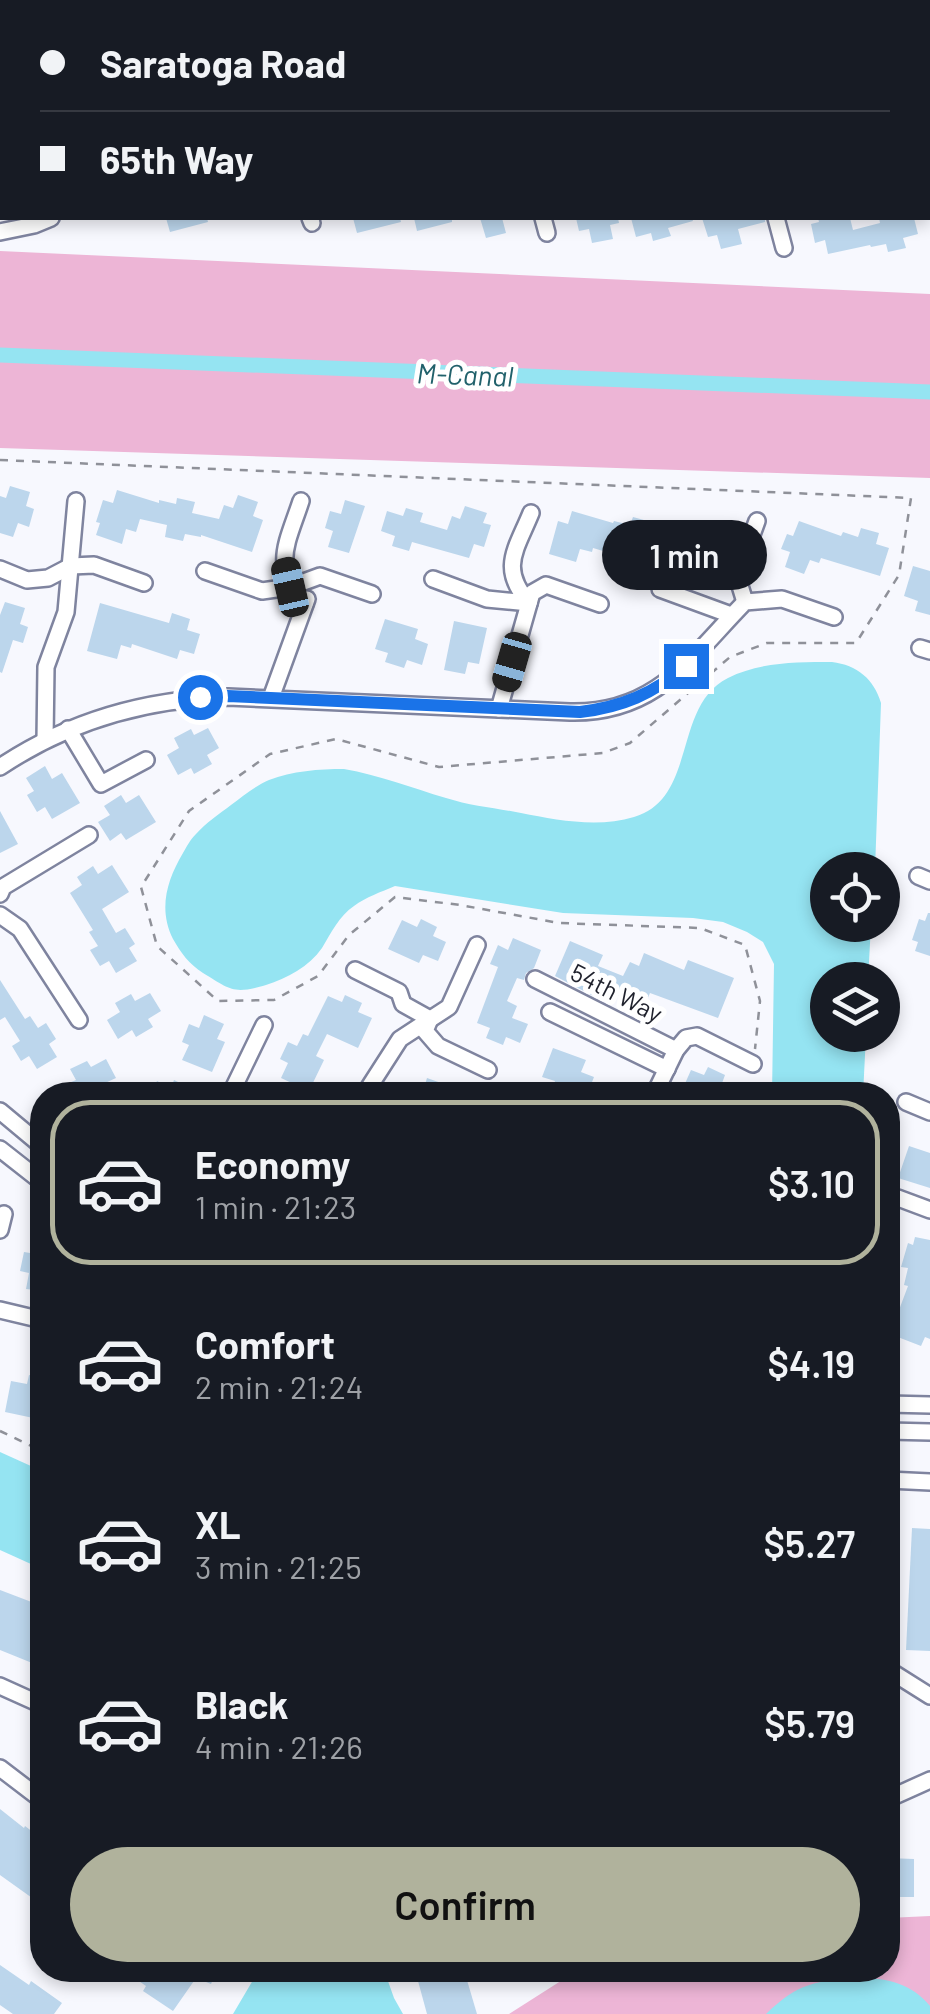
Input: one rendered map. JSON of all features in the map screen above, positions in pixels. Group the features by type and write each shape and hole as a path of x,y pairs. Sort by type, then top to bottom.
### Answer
{"street":[{"path":"0,232 46,220"},
{"path":"777,220 784,248"},
{"path":"45,740 46,667 66,612 76,501"},
{"path":"271,698 306,600 290,587 283,556 301,501"},
{"path":"529,602 516,587 511,565 531,513"},
{"path":"744,602 737,576 757,521"},
{"path":"0,569 28,580 48,578 70,566 94,565 144,582"},
{"path":"205,571 262,591 290,587 320,576 372,594"},
{"path":"432,579 487,599 529,602"},
{"path":"500,709 532,593 546,585 600,604"},
{"path":"660,589 731,615"},
{"path":"0,767 68,729 116,712 200,697 580,712 604,709 648,694 686,666 744,602 782,600 834,617"},
{"path":"68,729 100,784 146,760"},
{"path":"0,894 3,888 89,835"},
{"path":"0,915 20,928 78,1020"},
{"path":"372,1082 400,1039 449,1006 476,945"},
{"path":"355,970 399,992 403,1004 430,1019"},
{"name":"54th Way","path":"534,979 676,1050"},
{"path":"550,1012 667,1068"},
{"path":"430,1019 425,1031 438,1046 488,1070"},
{"path":"236,1082 264,1025"},
{"name":"54th Way","path":"660,1082 686,1038 697,1036 754,1064"},
{"path":"906,1102 930,1112"},
{"path":"0,1112 30,1136"},
{"path":"0,1148 30,1172"},
{"path":"900,1199 930,1210"},
{"path":"0,1310 30,1317"},
{"path":"900,1404 930,1405"},
{"path":"900,1431 930,1432"},
{"path":"900,1481 930,1482"},
{"path":"900,1677 930,1696"},
{"path":"0,1686 30,1700"},
{"path":"0,1768 30,1791"},
{"path":"900,1794 930,1780"}],"path":[{"path":"0,460 911,498 899,576 856,644 766,644 730,657 630,743 604,753 440,767 336,739 270,754 189,811 142,888 157,946 218,1001 274,1000 318,976 350,935 395,897 559,923 700,928 746,945 760,1001 753,1082"},
{"path":"0,1431 30,1445"}],"shaded area":[{"path":"0,251 930,294 930,478 0,448"},
{"path":"930,1916 930,2014 509,2014 559,1982 900,1982 900,1917"}],"water":[{"path":"832,662 849,666 874,687 881,703 876,852 810,852 810,942 870,942 869,962 810,962 810,1052 865,1052 864,1082 772,1082 774,964 763,942 723,922 563,913 395,886 349,910 317,955 304,966 274,982 246,990 226,986 194,966 168,928 166,895 187,845 213,819 269,780 306,771 344,769 474,805 563,820 592,822 634,817 654,807 668,791 699,709 711,691 728,678 766,666"},
{"path":"0,1452 30,1466 30,1564 0,1550"},
{"path":"252,1982 388,1982 403,2014 233,2014"},
{"path":"893,1982 923,1998 930,2006 930,2014 766,2014 788,1995 809,1985"}],"building":[{"path":"167,220 208,220 208,222 170,232"},
{"path":"354,220 400,220 401,222 357,233"},
{"path":"414,220 452,220 452,222 417,231"},
{"path":"481,220 503,220 506,233 486,238"},
{"path":"576,220 618,220 610,225 613,239 592,243 589,229 579,231"},
{"path":"632,220 693,221 668,228 671,236 653,241 651,233 636,237"},
{"path":"703,220 765,220 738,229 742,244 721,249 717,235 708,237"},
{"path":"850,220 853,230 880,223 879,220 914,220 918,234 903,238 906,248 888,252 886,244 828,254 825,240 815,243 811,224"},
{"path":"10,486 30,492 26,506 34,509 29,527 18,523 13,537 0,533 0,496 6,498"},
{"path":"117,490 159,503 176,504 177,498 195,502 192,513 219,519 224,505 233,508 238,495 258,502 253,516 263,520 252,552 201,535 185,534 183,541 165,537 167,525 140,519 136,532 126,529 122,544 96,535 103,500 113,503"},
{"path":"345,500 365,506 349,553 328,547 333,531 325,528 330,511 341,514"},
{"path":"465,506 487,513 483,523 491,525 484,547 474,544 469,558 412,542 409,551 392,546 395,536 381,531 387,511 403,516 406,508 423,513 420,522 447,530 452,516 460,519"},
{"path":"572,511 613,523 630,525 633,517 651,522 648,534 661,538 655,558 640,553 637,561 593,548 592,552 580,549 576,562 549,554 558,521 568,524"},
{"path":"799,521 841,536 843,532 858,537 861,528 879,533 876,544 889,548 880,576 821,558 819,563 810,560 804,574 785,567 790,552 781,549 787,534 793,536"},
{"path":"913,566 930,571 930,615 915,611 918,601 904,596"},
{"path":"5,602 25,608 20,624 28,627 23,643 13,640 2,673 0,615"},
{"path":"100,603 169,623 172,613 190,619 187,630 200,634 194,654 180,650 177,659 132,644 131,648 121,645 117,659 87,651"},
{"path":"385,619 418,629 415,639 428,644 422,665 407,660 404,668 385,662 388,653 375,649"},
{"path":"454,621 487,628 479,664 468,662 465,674 444,670"},
{"path":"208,728 219,748 207,755 212,764 194,774 191,768 178,775 167,755 179,748 174,738 191,729 194,735"},
{"path":"45,766 52,779 62,773 80,803 52,819 45,807 37,812 27,795 34,791 26,778"},
{"path":"121,795 126,803 139,795 156,822 126,840 121,833 110,841 98,822 110,815 104,806"},
{"path":"0,811 18,844 0,853"},
{"path":"112,865 129,892 102,909 116,933 125,928 135,944 129,948 137,961 116,973 109,961 100,966 90,950 98,946 89,932 93,930 70,893 82,885 77,877 93,866 98,874"},
{"path":"928,913 930,956 915,951 918,942 912,940 919,919 925,921"},
{"path":"421,919 437,927 433,936 446,942 438,961 423,955 419,963 388,949 402,920 417,927"},
{"path":"513,938 541,950 524,980 517,978 507,1001 517,1006 512,1018 528,1024 520,1043 506,1037 503,1045 486,1038 490,1028 477,1023 498,967 490,964 498,945 508,950"},
{"path":"570,941 603,955 598,966 623,976 630,962 639,966 644,953 684,970 688,960 734,978 718,1018 650,993 644,1007 603,989 599,999 555,976"},
{"path":"0,980 25,1019 30,1016 38,1028 46,1023 56,1039 49,1044 57,1057 37,1069 29,1056 21,1061 12,1046 20,1041 5,1017 0,1020"},
{"path":"150,993 161,1011 148,1019 153,1027 136,1037 132,1030 118,1039 107,1020 120,1012 115,1003 131,994 135,1001"},
{"path":"345,995 362,1003 358,1012 372,1018 358,1048 327,1034 316,1056 324,1060 313,1082 281,1078 288,1063 280,1059 288,1042 297,1046 303,1034 308,1036 328,996 342,1002"},
{"path":"204,1015 224,1024 217,1039 225,1042 212,1072 182,1060 189,1045 182,1042 189,1024 199,1028"},
{"path":"553,1048 586,1060 581,1072 594,1077 592,1082 555,1082 542,1077"},
{"path":"106,1059 116,1078 107,1082 71,1082 76,1080 70,1069 87,1061 91,1067"},
{"path":"708,1067 725,1075 722,1082 686,1082 691,1070 704,1075"},
{"path":"909,1146 930,1153 930,1188 900,1179"},
{"path":"915,1237 930,1240 930,1339 925,1337 921,1346 900,1338 900,1307 908,1286 904,1285 908,1268 901,1267 908,1243 913,1245"},
{"path":"24,1252 30,1253 30,1290 26,1289 29,1273 20,1271"},
{"path":"30,1375 30,1417 5,1412 11,1381 27,1384"},
{"path":"912,1528 930,1529 930,1651 906,1650"},
{"path":"0,1590 30,1601 30,1662 0,1650"},
{"path":"0,1809 30,1830 30,1896 0,1875"},
{"path":"900,1858 914,1859 914,1897 900,1897"},
{"path":"0,1965 62,2003 54,2014 13,2014 0,2005"},
{"path":"140,1982 193,1982 173,2011 143,1991 146,1986"},
{"path":"418,1982 468,1982 477,2014 427,2014"}],"waterway":[{"name":"M-Canal","path":"0,355 930,392"}],"route":[{"path":"200,697 580,712 626,704 648,694 686,666"}]}
